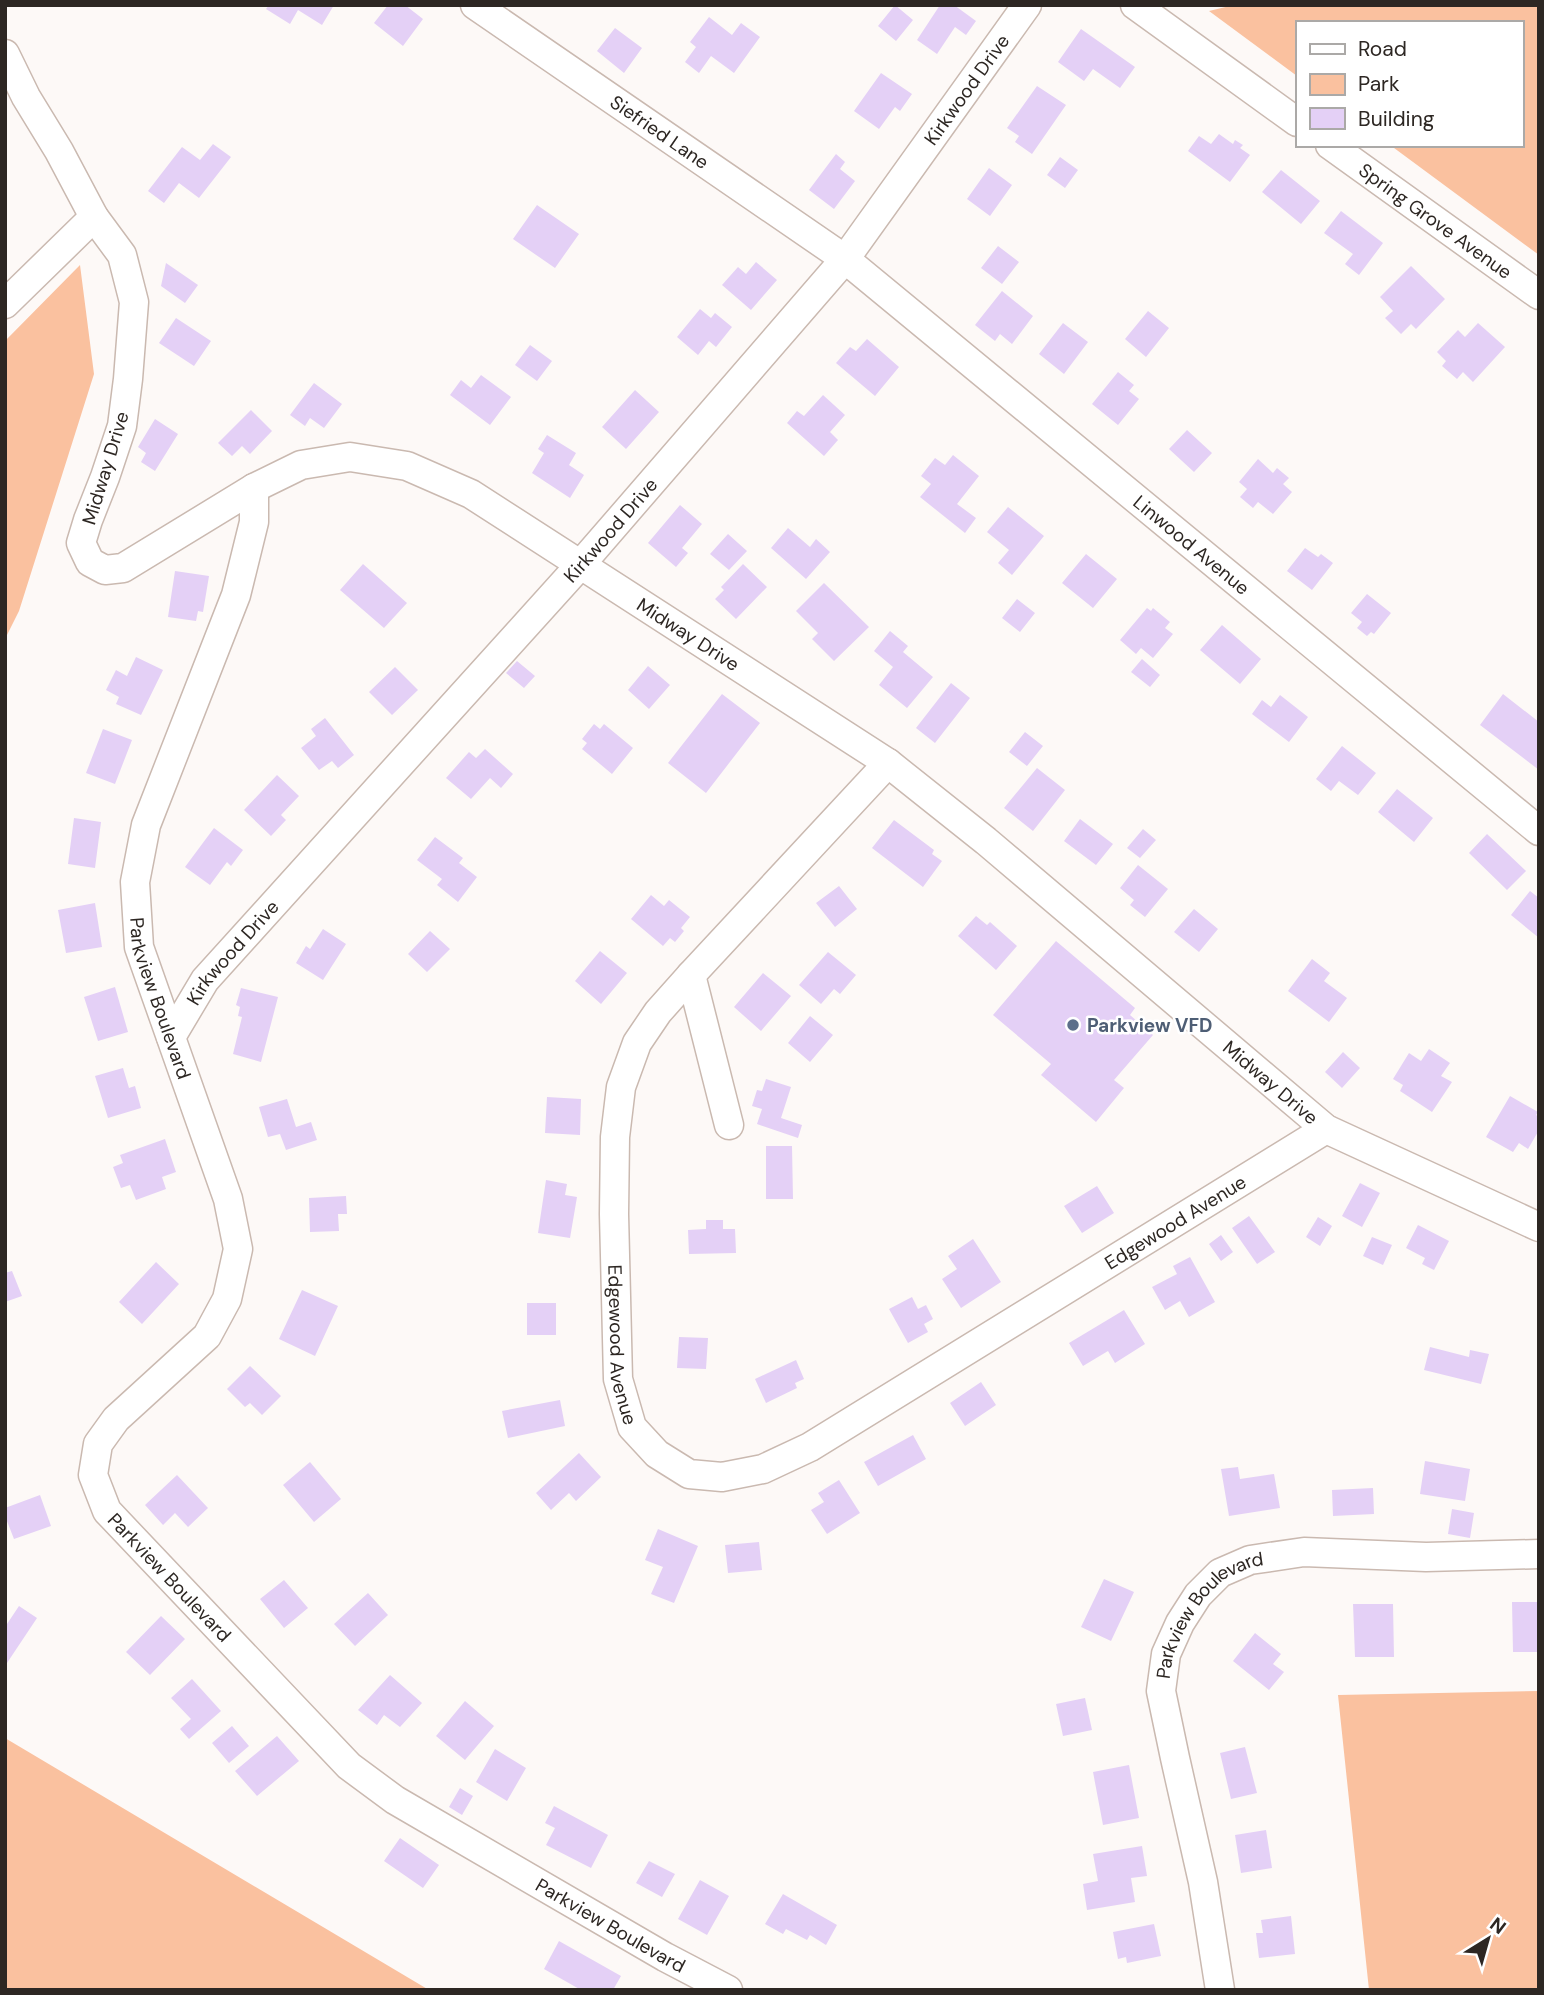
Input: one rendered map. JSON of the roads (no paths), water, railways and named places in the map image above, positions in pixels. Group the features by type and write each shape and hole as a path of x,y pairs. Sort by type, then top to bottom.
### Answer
{"street":[{"name":"Siefried Lane","path":"475,5 845,259"},
{"name":"Kirkwood Drive","path":"171,1037 205,980 581,564 845,259 1027,5"},
{"path":"1135,5 1296,121"},
{"path":"5,54 26,97 60,151 94,217 5,304"},
{"name":"Spring Grove Avenue","path":"1333,147 1539,295"},
{"name":"Midway Drive","path":"94,217 122,254 134,302 122,426 81,543 90,562 105,570 123,568 254,488 301,465 349,457 407,466 471,494 888,763 986,841 1326,1129 1539,1227"},
{"name":"Linwood Avenue","path":"845,259 1539,831"},
{"name":"Parkview Boulevard","path":"254,488 254,522 236,595 146,825 135,882 139,947 228,1199 238,1249 227,1299 207,1336 116,1419 98,1444 93,1475 107,1511 349,1766 395,1800 665,1957 728,1990"},
{"name":"Edgewood Avenue","path":"888,763 658,1012 637,1043 621,1087 615,1137 614,1214 618,1379 632,1427 657,1454 689,1474 722,1477 763,1469 810,1447 1326,1129"},
{"path":"691,975 729,1125"},
{"name":"Parkview Boulevard","path":"1220,1990 1203,1882 1161,1691 1166,1654 1180,1623 1198,1595 1220,1573 1250,1560 1304,1552 1426,1557 1539,1554"}],"place":[{"name":"Parkview VFD","path":"1073,1025"}]}
